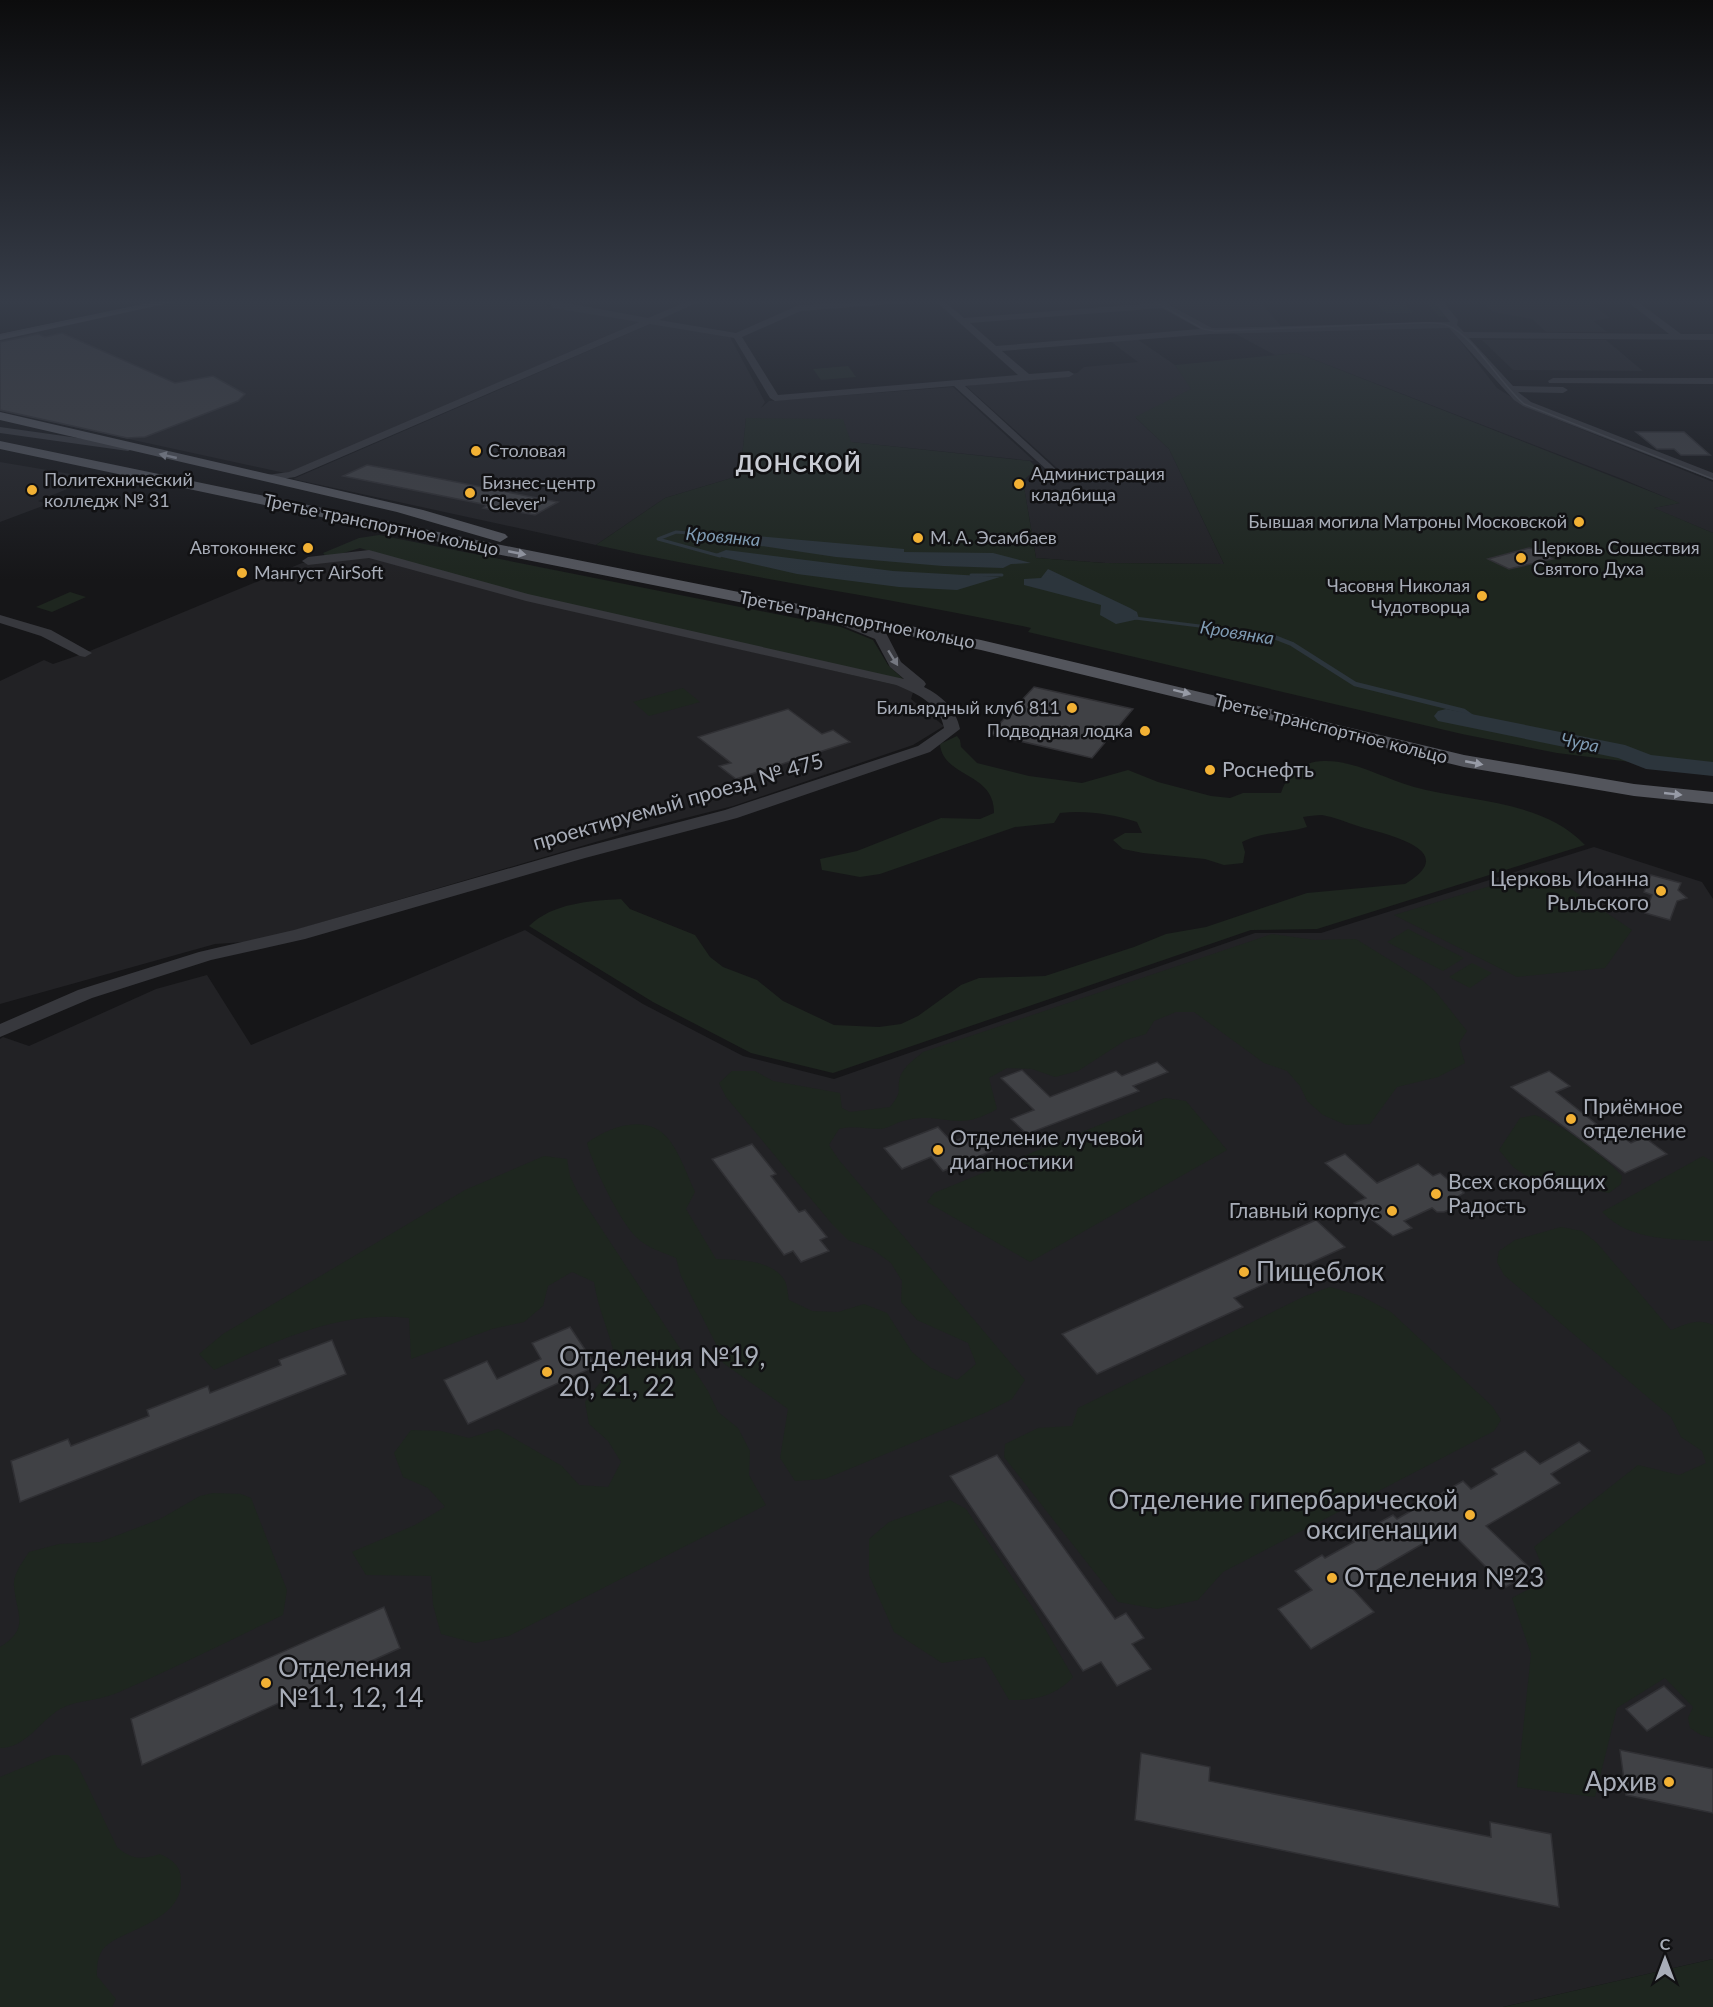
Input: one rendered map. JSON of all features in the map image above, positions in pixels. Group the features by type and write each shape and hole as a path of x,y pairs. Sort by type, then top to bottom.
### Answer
{"main road":[{"path":"0,416 128,448 267,478 288,479 444,518 502,538"},
{"name":"Третье транспортное кольцо","path":"1,439 993,635 1471,747 1713,798"},
{"name":"Третье транспортное кольцо","path":"1,439 491,548 992,647 1464,761 1632,782 1713,782"}],"street":[{"path":"288,479 486,393"},
{"path":"770,393 772,397 781,399 855,393"},
{"path":"966,393 1057,476"},
{"path":"1513,393 1538,410 1713,477"},
{"path":"1,439 128,448"},
{"path":"308,561 369,555 526,597 900,682 939,703"},
{"path":"810,610 881,636 895,664 939,703"},
{"path":"0,619 46,633 85,652"},
{"name":"проектируемый проезд № 475","path":"0,1030 85,994 141,975 731,814 924,749 952,729 952,718 939,703"}],"shaded area":[{"path":"0,393 476,393 295,471 285,473 0,411"},
{"path":"492,393 760,393 765,402 761,408 769,401 879,393 959,393 1034,461 851,442 746,418 741,467 735,477 665,498 596,545 293,479"},
{"path":"973,393 1185,393 1136,418 1169,449 1224,564 1105,563 1036,558 1023,481 1066,476"},
{"path":"1184,393 1398,393 1680,503 1654,508 1713,533 1713,772 1557,753 1462,734 1028,632 1031,628 596,545 665,498 735,477 741,467 746,418 843,419 851,442 1030,461 1042,474 1029,475 1023,481 1036,558 1105,563 1224,564 1169,449 1135,417"},
{"path":"1399,393 1505,393 1531,409 1713,482 1713,533 1653,508 1679,503"},
{"name":"Политехнический колледж № 31","path":"0,462 71,474 89,480 38,501 48,504 0,522"},
{"path":"734,534 904,549 904,552 993,553 1031,563 1011,564 1003,568 943,566 836,557 734,542 731,538"},
{"path":"379,535 841,627 873,640 888,665 914,689 522,599 360,548 327,558 323,553 359,538"},
{"path":"726,550 893,571 1000,577 957,590 899,587 797,574 713,555"},
{"path":"372,557 522,599 914,689 911,699 944,726 913,745 733,806 626,833 258,941 215,944 0,1004 0,681 44,660 53,664 85,653 302,563"},
{"path":"1048,569 1130,608 1137,612 1139,619 1116,624 1100,615 1101,605 1024,585 1024,579 1041,578"},
{"path":"70,592 86,597 52,612 36,607"},
{"path":"683,688 700,702 649,716 633,702"},
{"path":"957,736 961,747 977,763 1029,776 1082,783 1128,770 1158,782 1211,796 1230,798 1243,793 1281,793 1292,774 1304,765 1318,761 1337,762 1359,767 1414,787 1527,811 1568,830 1585,845 1317,929 1251,930 833,1073 751,1053 653,1002 529,926 549,912 560,908 584,902 621,899 630,909 695,935 710,957 723,967 757,980 783,1001 834,1025 879,1027 901,1024 918,1016 961,985 979,978 1045,976 1166,934 1206,927 1307,893 1405,884 1421,872 1426,861 1423,852 1413,845 1322,815 1303,817 1307,827 1258,836 1242,842 1245,852 1243,863 1224,865 1205,859 1123,849 1113,840 1125,833 1142,833 1137,822 1109,815 1079,812 1060,813 1054,823 1015,827 880,874 860,877 822,870 820,859 857,851 941,818 980,819 994,813 992,800 986,790 943,755 940,744"},
{"path":"1594,847 1702,882 1713,899 1713,1959 1503,2007 0,2007 0,1039 3,1037 29,1046 156,989 207,975 251,1045 525,930 643,1004 743,1056 834,1079 1255,933 1321,933"},
{"path":"1543,870 1632,930 1605,968 1517,977 1394,915"},
{"path":"1408,929 1464,958 1443,971 1387,942"},
{"path":"1272,934 1315,940 1356,939 1422,980 1436,992 1467,1031 1459,1043 1465,1063 1438,1077 1397,1087 1370,1124 1346,1125 1323,1115 1307,1101 1300,1086 1287,1071 1264,1063 1194,1012 1176,1012 1154,1021 1146,1034 1126,1040 1078,1071 1055,1077 1032,1069 1007,1068 989,1078 997,1109 983,1116 961,1121 920,1118 881,1129 854,1127 839,1129 829,1145 839,1160 1025,1380 1012,1399 987,1412 825,1479 795,1481 780,1458 788,1409 723,1363 715,1342 681,1276 676,1258 645,1244 629,1229 607,1192 587,1143 607,1131 629,1125 641,1124 661,1132 677,1153 695,1192 686,1209 716,1259 754,1262 772,1268 785,1281 789,1300 812,1311 838,1312 864,1304 887,1313 912,1352 931,1368 957,1380 976,1364 968,1343 917,1320 901,1302 902,1281 891,1263 872,1249 848,1240 832,1224 726,1097 719,1083 732,1071 755,1071 773,1081 840,1093 842,1108 850,1112 890,1107 898,1094 900,1077 904,1069 923,1052"},
{"path":"1472,963 1492,973 1470,988 1449,977"},
{"path":"1165,1098 1186,1101 1227,1150 1030,1262 927,1202 934,1193"},
{"path":"1535,1115 1569,1132 1593,1149 1622,1176 1621,1184 1609,1193 1568,1184 1534,1181 1513,1167 1499,1150 1520,1118"},
{"path":"544,1156 567,1159 570,1176 578,1193 708,1391 718,1412 738,1428 750,1451 749,1475 766,1505 509,1636 475,1643 441,1634 433,1605 431,1576 366,1575 352,1552 415,1525 445,1507 428,1488 403,1477 394,1453 411,1430 441,1431 469,1438 498,1429 562,1466 579,1485 608,1487 621,1462 608,1441 589,1424 585,1402 616,1362 594,1282 572,1272 548,1286 543,1306 524,1322 492,1329 411,1359 409,1318 383,1317 333,1323 308,1330 214,1370 199,1354 223,1334 465,1190"},
{"path":"1703,1156 1713,1162 1713,1241 1668,1239 1639,1234 1613,1222 1602,1212"},
{"path":"1561,1227 1582,1231 1597,1243 1671,1330 1697,1322 1713,1325 1713,1738 1701,1735 1690,1728 1688,1718 1693,1707 1665,1678 1617,1708 1595,1797 1517,1787 1531,1654 1512,1598 1548,1579 1534,1547 1638,1465 1679,1475 1706,1463 1702,1451 1681,1437 1671,1417 1504,1275 1497,1262 1499,1251 1515,1240"},
{"path":"1330,1287 1361,1296 1391,1312 1492,1406 1501,1420 1494,1431 1223,1572 1198,1600 1157,1609 1118,1602 1004,1457 1005,1444 1038,1428 1072,1426 1078,1408 1305,1296"},
{"path":"213,1493 241,1494 251,1498 287,1590 283,1615 117,1693 60,1709 25,1739 9,1747 0,1748 0,1647 10,1640 19,1627 14,1581 29,1552 59,1544 100,1542 160,1519 200,1496"},
{"path":"950,1500 966,1509 1033,1608 1073,1677 1052,1693 1027,1700 1009,1700 984,1657 942,1663 894,1632 869,1575 869,1539 889,1522"},
{"path":"53,1755 68,1755 77,1764 117,1847 137,1858 160,1854 175,1864 180,1871 179,1894 174,1904 155,1920 110,1943 101,1953 97,1976 116,1999 112,2007 0,2007 0,1777"},
{"path":"1713,1959 1713,2007 1503,2007"}],"building":[{"path":"0,393 245,394 238,401 145,437 127,438 0,410"},
{"path":"1636,432 1684,432 1710,455 1681,455 1674,449 1657,449"},
{"name":"Бизнес-центр \"Clever\"","path":"367,465 558,502 535,515 506,510 503,512 483,508 487,505 343,476"},
{"name":"Церковь Сошествия Святого Духа","path":"1529,548 1540,550 1553,559 1509,569 1488,559"},
{"path":"1034,687 1133,709 1092,758 990,734"},
{"path":"788,709 822,734 833,730 850,742 736,779 719,766 731,763 698,737"},
{"name":"Церковь Иоанна Рыльского","path":"1651,875 1681,883 1678,890 1687,898 1677,901 1670,920 1645,913 1652,895 1644,892"},
{"path":"1157,1062 1168,1072 1133,1086 1139,1091 1027,1134 1011,1119 1034,1110 1001,1078 1022,1070 1050,1097 1116,1071 1122,1076"},
{"name":"Приёмное отделение","path":"1549,1071 1570,1086 1556,1092 1609,1134 1618,1134 1631,1143 1644,1137 1667,1154 1625,1173 1511,1087"},
{"name":"Отделение лучевой диагностики","path":"938,1127 952,1142 974,1133 992,1151 943,1171 931,1157 902,1169 884,1148"},
{"path":"752,1144 776,1174 771,1176 799,1212 805,1210 827,1237 820,1240 829,1251 801,1262 793,1251 784,1255 712,1159"},
{"name":"Главный корпус","path":"1345,1154 1377,1183 1418,1164 1433,1176 1440,1173 1464,1193 1457,1197 1465,1203 1444,1212 1437,1212 1432,1208 1404,1221 1412,1228 1393,1236 1359,1210 1361,1209 1354,1203 1366,1198 1325,1163"},
{"name":"Пищеблок","path":"1316,1220 1345,1247 1234,1298 1243,1307 1097,1374 1062,1334"},
{"name":"Отделения №19, 20, 21, 22","path":"570,1327 596,1366 468,1424 444,1380 487,1361 497,1379 541,1359 532,1343"},
{"path":"332,1340 346,1374 20,1502 11,1461 68,1439 71,1446 149,1416 147,1410 208,1386 210,1393 281,1365 279,1360"},
{"path":"1579,1442 1590,1451 1551,1474 1560,1483 1486,1526 1533,1571 1506,1587 1448,1529 1350,1586 1374,1612 1311,1649 1278,1609 1312,1590 1295,1571 1322,1555 1325,1558 1354,1542 1351,1538 1393,1515 1397,1519 1463,1481 1471,1489 1497,1474 1492,1469 1525,1451 1540,1464"},
{"path":"997,1455 1115,1619 1126,1613 1144,1638 1132,1644 1151,1669 1117,1686 1101,1662 1083,1671 950,1476"},
{"name":"Отделения №11, 12, 14","path":"384,1607 400,1648 142,1765 131,1719"},
{"path":"1664,1686 1685,1706 1647,1731 1626,1709"},
{"name":"Архив","path":"1620,1750 1713,1769 1713,1813 1626,1795"},
{"path":"1141,1753 1210,1767 1209,1781 1491,1837 1490,1822 1551,1834 1559,1907 1135,1820"}],"waterway":[{"name":"Кровянка","path":"720,556 658,539 676,532 740,537"},
{"name":"Кровянка","path":"971,575 1002,575"},
{"name":"Кровянка","path":"1135,618 1264,634"},
{"name":"Кровянка","path":"1252,633 1269,635 1292,644 1355,684 1464,711 1481,723"},
{"name":"Чура","path":"1446,716 1625,752 1646,762 1713,769"}],"tram line":[{"path":"1513,393 1524,404 1713,479"}],"place":[{"name":"Столовая","path":"476,451"},
{"name":"Администрация кладбища","path":"1019,484"},
{"name":"Политехнический колледж № 31","path":"32,490"},
{"name":"Бизнес-центр \"Clever\"","path":"470,493"},
{"name":"Бывшая могила Матроны Московской","path":"1579,522"},
{"name":"М. А. Эсамбаев","path":"918,538"},
{"name":"Автоконнекс","path":"308,548"},
{"name":"Церковь Сошествия Святого Духа","path":"1521,558"},
{"name":"Мангуст AirSoft","path":"242,573"},
{"name":"Часовня Николая Чудотворца","path":"1482,596"},
{"name":"Бильярдный клуб 811","path":"1072,708"},
{"name":"Подводная лодка","path":"1145,731"},
{"name":"Роснефть","path":"1210,770"},
{"name":"Церковь Иоанна Рыльского","path":"1661,891"},
{"name":"Приёмное отделение","path":"1571,1119"},
{"name":"Отделение лучевой диагностики","path":"938,1150"},
{"name":"Всех скорбящих Радость","path":"1436,1194"},
{"name":"Главный корпус","path":"1392,1211"},
{"name":"Пищеблок","path":"1244,1272"},
{"name":"Отделения №19, 20, 21, 22","path":"547,1372"},
{"name":"Отделение гипербарической оксигенации","path":"1470,1515"},
{"name":"Отделения №23","path":"1332,1578"},
{"name":"Отделения №11, 12, 14","path":"266,1683"},
{"name":"Архив","path":"1669,1782"}],"district":[{"name":"ДОНСКОЙ","path":"799,464"}]}
